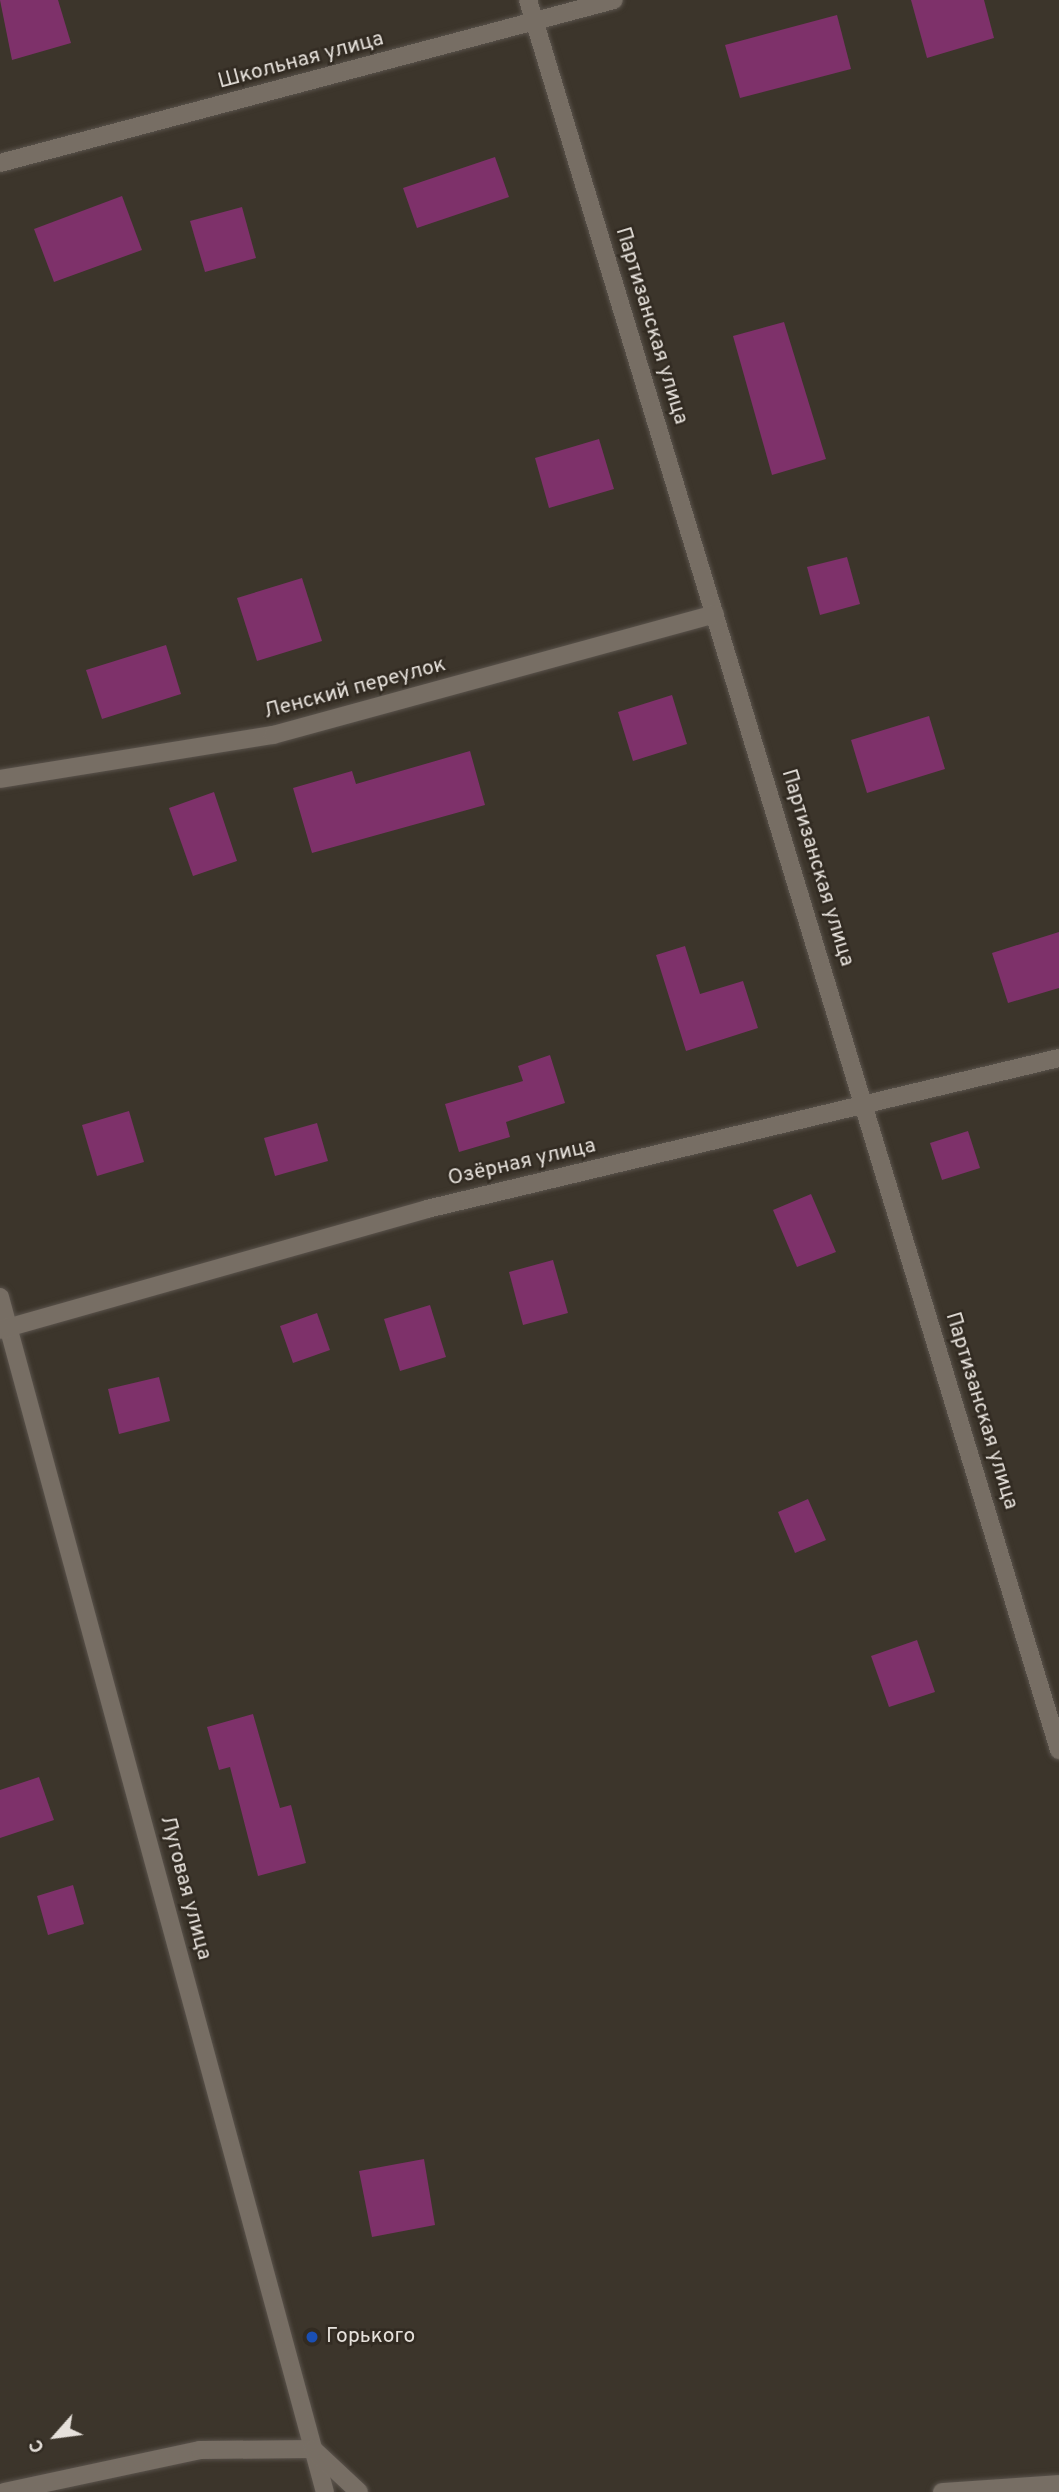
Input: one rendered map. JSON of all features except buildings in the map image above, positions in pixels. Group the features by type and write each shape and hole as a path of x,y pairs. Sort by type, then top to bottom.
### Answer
{"street":[{"name":"Партизанская улица","path":"528,0 1059,1750"},
{"name":"Школьная улица","path":"0,163 614,0"},
{"name":"Ленский переулок","path":"0,779 273,735 715,614"},
{"name":"Озёрная улица","path":"4,1329 427,1209 866,1107 1059,1058"},
{"name":"Луговая улица","path":"0,1297 4,1329 325,2492"},
{"path":"4,2492 201,2450 313,2449 359,2492"},
{"path":"942,2492 1059,2484"}],"place":[{"name":"Горького","path":"312,2337"}]}
